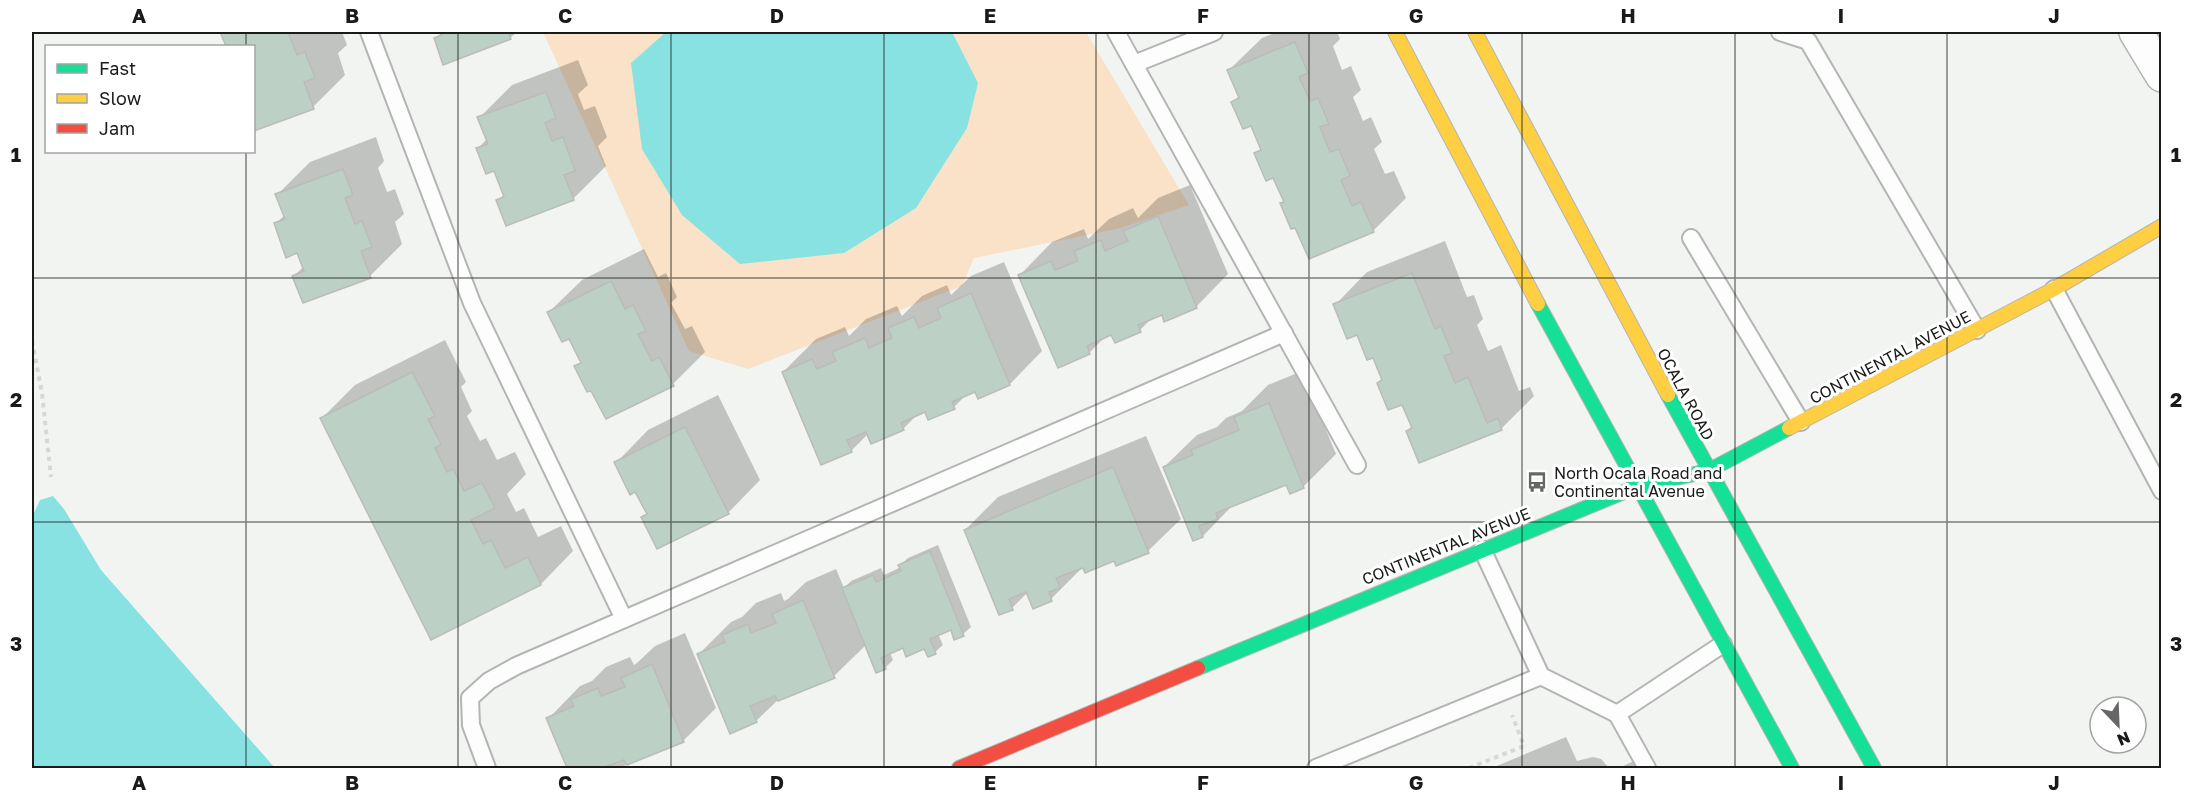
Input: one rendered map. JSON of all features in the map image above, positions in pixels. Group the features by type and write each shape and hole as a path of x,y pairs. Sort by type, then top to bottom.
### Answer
{"main road":[{"path":"1395,32 1636,487 1792,768"},
{"name":"OCALA ROAD","path":"1475,32 1708,471 1874,768"},
{"name":"CONTINENTAL AVENUE","path":"959,768 1636,487 1708,471 2054,289 2162,226"}],"street":[{"path":"2136,32 2162,75"}],"lane":[{"path":"369,32 472,303 624,619"},
{"path":"1116,32 1357,465"},
{"path":"1134,63 1214,32"},
{"path":"1780,32 1808,41 1977,330"},
{"path":"1691,238 1801,422"},
{"path":"2054,289 2162,492"},
{"path":"487,768 471,725 470,698 489,681 516,666 1284,333"},
{"path":"1482,549 1541,676 1617,714 1647,768"},
{"path":"1617,714 1723,644"},
{"path":"1316,768 1541,676"}],"path":[{"path":"32,342 42,393 51,477"},
{"path":"1469,768 1524,746 1503,692"}],"shaded area":[{"path":"543,32 1086,32 1189,205 1121,228 974,258 962,286 748,369 689,351"}],"water":[{"path":"666,32 952,32 978,83 967,128 916,208 844,253 740,264 682,215 642,149 631,63"},
{"path":"53,496 64,509 101,570 275,768 32,768 34,513 40,500"}],"building":[{"path":"220,32 288,32 297,55 305,52 315,78 304,82 314,109 255,131 255,45 226,45"},
{"path":"440,32 508,32 511,39 443,65 434,38 442,35"},
{"path":"1295,42 1308,73 1299,77 1310,101 1318,98 1329,124 1320,127 1330,152 1339,149 1350,176 1341,180 1352,206 1361,202 1374,232 1309,259 1295,228 1291,229 1280,203 1284,202 1273,178 1266,181 1254,153 1261,150 1251,126 1243,129 1231,102 1239,98 1227,70"},
{"path":"546,92 556,118 545,123 552,141 563,137 575,171 564,175 574,200 506,226 496,200 504,197 494,171 486,174 476,148 488,144 477,117"},
{"path":"343,169 353,195 345,198 355,224 362,221 372,247 361,251 371,278 303,303 292,276 304,271 297,253 286,258 274,223 285,219 275,194"},
{"path":"1158,216 1197,308 1164,322 1162,315 1138,325 1141,332 1115,343 1111,335 1087,346 1090,354 1058,368 1018,275 1051,261 1055,270 1078,261 1074,251 1101,240 1105,251 1128,241 1123,231"},
{"path":"1412,273 1435,329 1441,326 1452,353 1444,356 1455,383 1468,377 1487,423 1498,418 1502,430 1419,463 1406,431 1412,428 1402,405 1388,410 1377,383 1382,380 1373,358 1367,360 1357,335 1347,339 1333,304"},
{"path":"611,281 625,309 633,305 646,331 638,334 652,361 659,357 674,386 606,419 591,391 587,392 574,366 581,363 569,339 562,342 547,312"},
{"path":"971,293 1010,385 978,399 975,392 952,402 955,409 928,420 925,412 901,423 904,430 871,444 866,432 847,440 852,452 821,465 782,372 812,359 817,369 836,361 832,352 865,338 869,348 892,338 888,328 914,317 919,328 941,318 937,308"},
{"path":"412,372 435,416 428,419 441,444 435,448 447,472 453,469 464,491 482,483 495,508 471,520 483,544 491,540 505,568 528,557 541,585 431,640 320,418"},
{"path":"1269,403 1304,488 1290,494 1286,485 1216,513 1218,519 1199,526 1203,537 1193,541 1163,467 1193,455 1191,450 1239,430 1234,417"},
{"path":"685,427 729,514 657,549 641,517 647,514 635,492 630,495 614,462"},
{"path":"1113,467 1149,553 1116,566 1114,561 1085,573 1083,568 1056,578 1060,588 1049,592 1052,601 1033,609 1026,592 1009,599 1013,610 999,615 964,530"},
{"path":"930,551 964,636 954,640 951,630 930,639 936,654 928,657 924,649 906,657 903,648 881,658 886,669 876,673 842,588 873,575 876,582 901,571 898,565"},
{"path":"803,600 835,678 778,701 775,696 750,706 757,722 730,734 697,654 725,642 722,635 748,624 751,633 776,623 772,614"},
{"path":"652,664 684,742 627,765 624,760 602,768 567,768 546,718 574,706 571,699 598,688 601,696 625,687 621,678"}],"traffic: fast":[{"path":"1538,304 1792,768"},
{"path":"1668,395 1874,768"},
{"path":"1198,668 1636,487 1708,471 1789,428"}],"traffic: slow":[{"path":"1395,32 1538,304"},
{"path":"1475,32 1668,395"},
{"path":"1789,428 2054,289 2162,226"}],"traffic: jam":[{"path":"959,768 1198,668"}],"place":[{"name":"North Ocala Road and Continental Avenue","path":"1537,482"}]}
